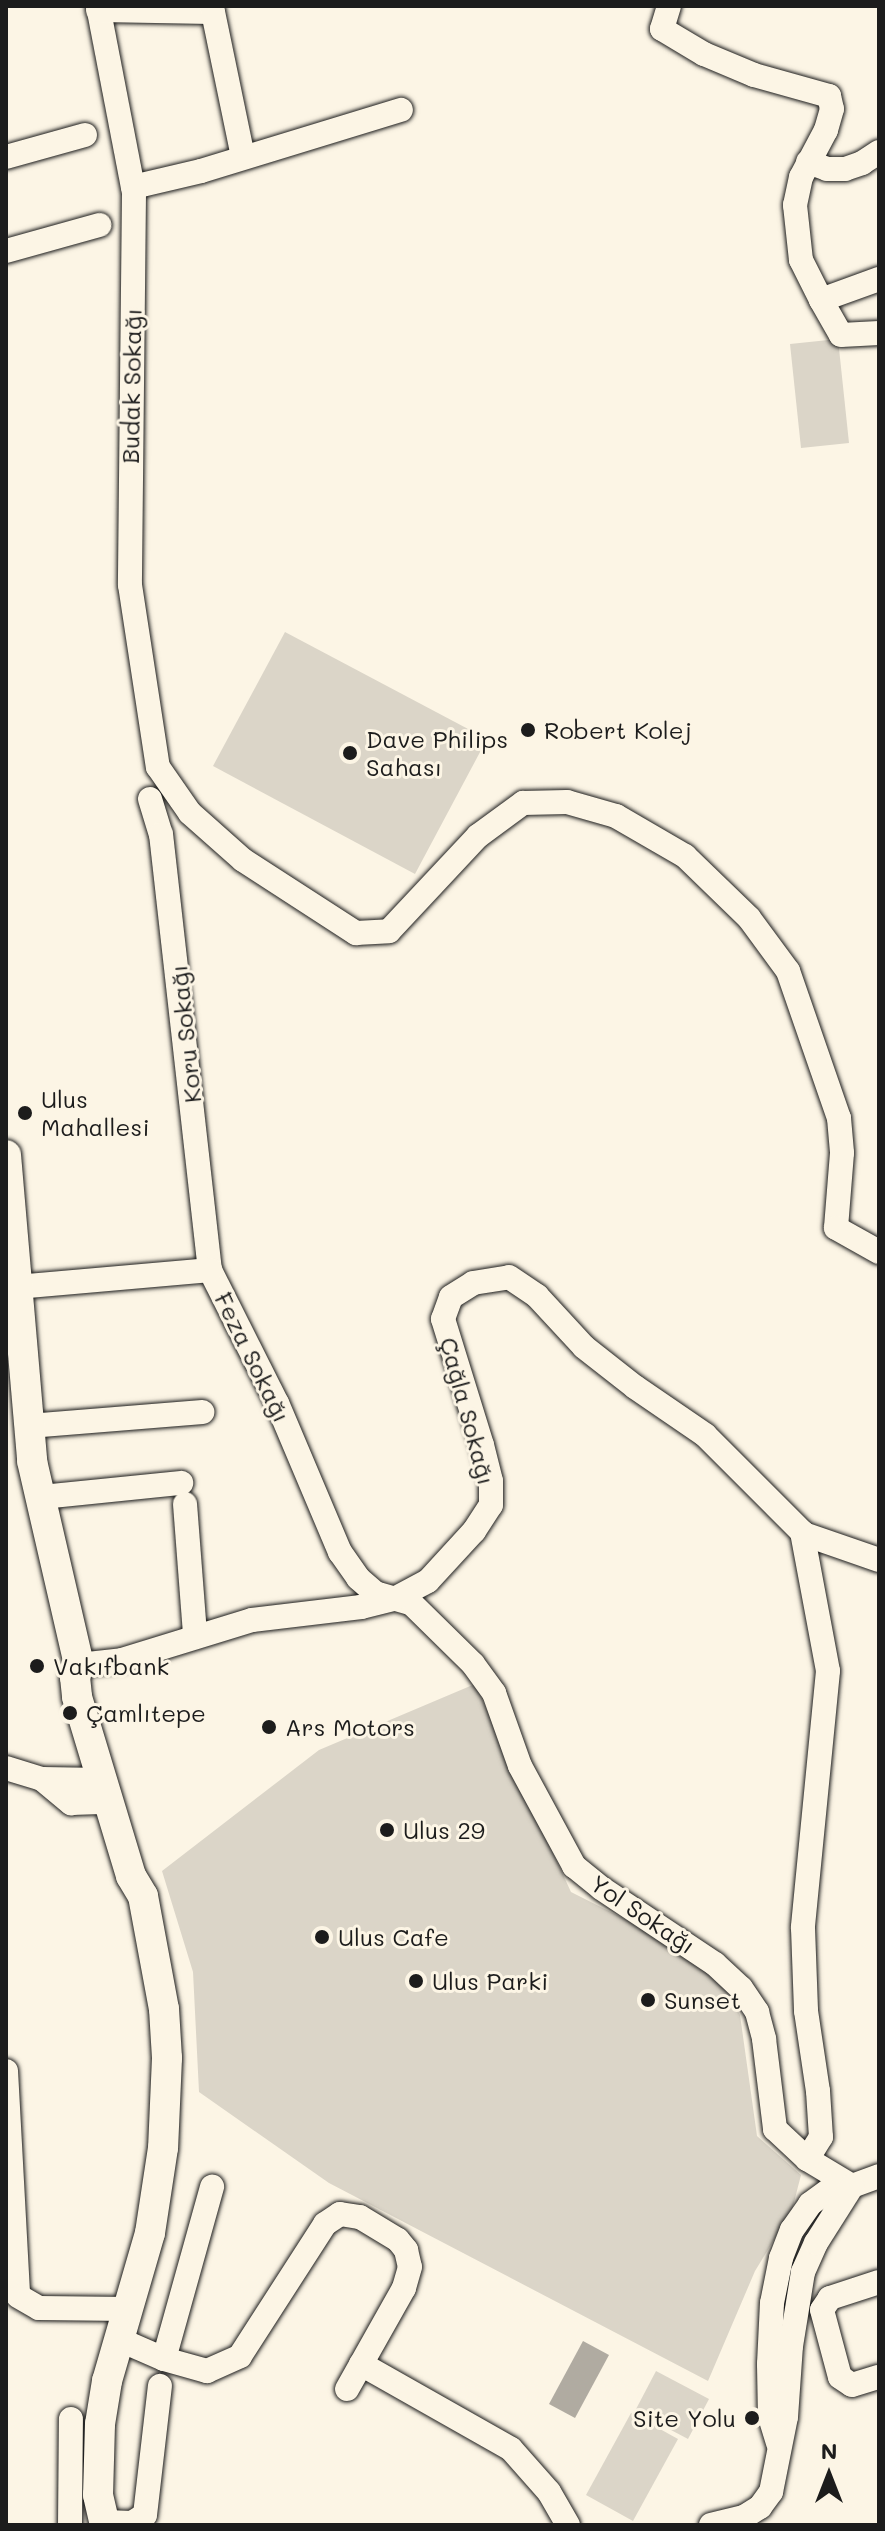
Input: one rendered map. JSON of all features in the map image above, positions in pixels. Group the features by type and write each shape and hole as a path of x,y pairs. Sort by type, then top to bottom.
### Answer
{"main road":[{"path":"6,1155 14,1308 32,1461 79,1665 95,1682 115,1788 120,1837 131,1876 143,1896 164,2009 167,2058 163,2148 150,2233 118,2339 100,2424 99,2517"},
{"path":"115,1788 148,1877 143,1896"}],"street":[{"path":"669,6 662,29 704,54 754,75 829,96 832,109 826,130 798,188 794,222 801,260 841,335 879,333"},
{"path":"98,8 213,12 243,157"},
{"name":"Budak Sokağı","path":"98,8 133,187 130,585 158,767 190,813 243,860 356,933 389,931 478,836 523,803 567,802 616,816 685,856 749,918 788,971 839,1118 842,1153 836,1228 879,1252"},
{"path":"133,187 401,110"},
{"path":"6,157 85,135"},
{"path":"808,162 827,169 845,169 879,152"},
{"path":"6,251 99,225"},
{"path":"821,300 879,279"},
{"name":"Koru Sokağı","path":"150,799 161,834 165,865 210,1270"},
{"name":"Feza Sokağı","path":"14,1308 210,1270 277,1403 340,1552 358,1578 375,1593 396,1598"},
{"name":"Çağla Sokağı","path":"79,1665 122,1660 195,1635 252,1620 361,1607 396,1598 428,1581 474,1531 491,1505 491,1481 482,1445 443,1319 451,1297 473,1283 509,1277 537,1296 584,1347 705,1435 802,1532 879,1560"},
{"path":"29,1426 202,1412"},
{"path":"42,1497 183,1494 195,1635"},
{"path":"802,1532 828,1671 803,1928 806,2011 818,2091 821,2137 807,2159"},
{"name":"Yol Sokağı","path":"396,1598 411,1603 440,1629 494,1693 520,1766 574,1866 614,1897 715,1964 741,1988 757,2012 764,2039 775,2129 807,2159 852,2186"},
{"path":"6,1768 42,1779 115,1788"},
{"path":"42,1779 87,1817 120,1837"},
{"path":"71,1803 115,1788"},
{"path":"6,2071 18,2296 39,2308 128,2309"},
{"path":"711,2525 746,2521 771,2492 803,2272 816,2243 852,2186 879,2176"},
{"path":"164,2359 212,2187"},
{"path":"118,2339 164,2359 207,2371 240,2356 325,2224 340,2214 360,2217 398,2240 406,2250 410,2267 404,2288 347,2389"},
{"path":"879,2282 830,2298 822,2310 840,2377 852,2385 879,2377"},
{"path":"361,2364 511,2449 549,2492 568,2525"},
{"path":"99,2517 132,2523 145,2515 160,2386"},
{"path":"70,2525 71,2419"}],"shaded area":[{"path":"838,339 849,443 801,448 790,344"},
{"name":"Dave Philips Sahası","path":"285,632 487,739 415,874 213,766"},
{"path":"475,1684 571,1892 688,1951 722,1982 740,2015 757,2136 801,2175 792,2210 755,2271 708,2381 329,2183 199,2092 193,1972 162,1871 319,1750"},
{"path":"583,2341 609,2355 575,2418 549,2404"},
{"path":"656,2371 709,2399 688,2439 635,2411"},
{"path":"631,2413 678,2439 633,2521 586,2495"}],"place":[{"name":"Robert Kolej","path":"528,730"},
{"name":"Dave Philips Sahası","path":"350,753"},
{"name":"Ulus Mahallesi","path":"25,1113"},
{"name":"Vakıfbank","path":"37,1666"},
{"name":"Çamlıtepe","path":"70,1713"},
{"name":"Ars Motors","path":"269,1727"},
{"name":"Ulus 29","path":"387,1830"},
{"name":"Ulus Cafe","path":"322,1937"},
{"name":"Ulus Parki","path":"416,1981"},
{"name":"Sunset","path":"648,2000"},
{"name":"Site Yolu","path":"752,2418"}]}
